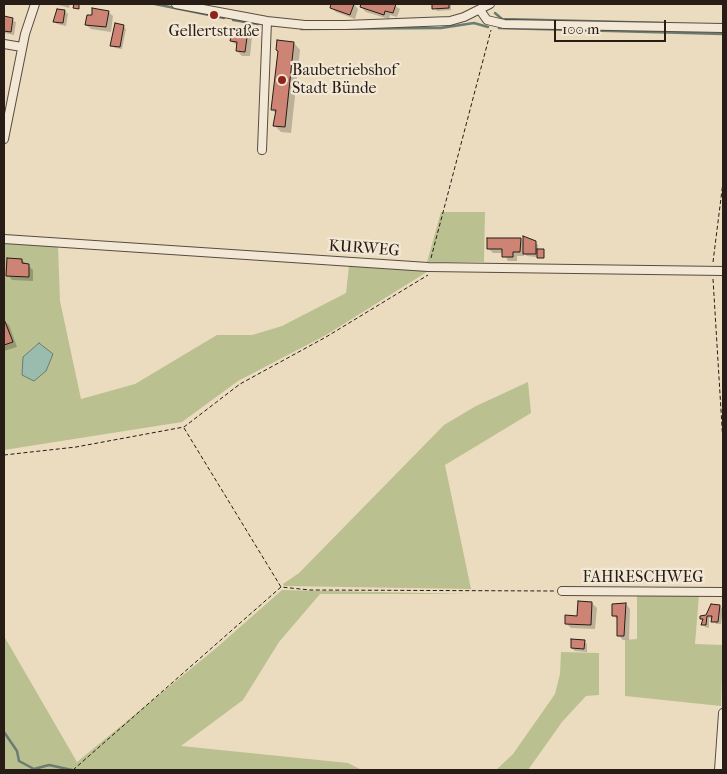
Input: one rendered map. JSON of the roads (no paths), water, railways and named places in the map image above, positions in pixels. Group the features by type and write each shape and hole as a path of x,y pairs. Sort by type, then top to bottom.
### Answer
{"street":[{"path":"4,138 22,47 35,4"},
{"path":"176,4 268,21 305,25 450,21 490,4"},
{"path":"476,9 487,20 493,22 723,28"},
{"path":"262,150 268,21"},
{"path":"4,44 22,47"},
{"name":"KURWEG","path":"4,239 439,268 723,271"},
{"name":"FAHRESCHWEG","path":"562,592 723,592"},
{"path":"719,770 723,714"}],"waterway":[{"path":"155,4 224,18"},
{"path":"495,13 502,19 664,23"},
{"path":"233,20 258,24"},
{"path":"301,29 441,28 474,23 488,27"},
{"path":"499,28 723,34"},
{"path":"4,732 17,751 19,761 34,769 49,765 72,770"}],"place":[{"name":"Gellertstraße","path":"214,15"},
{"name":"Baubetriebshof Stadt Bünde","path":"282,80"}]}
